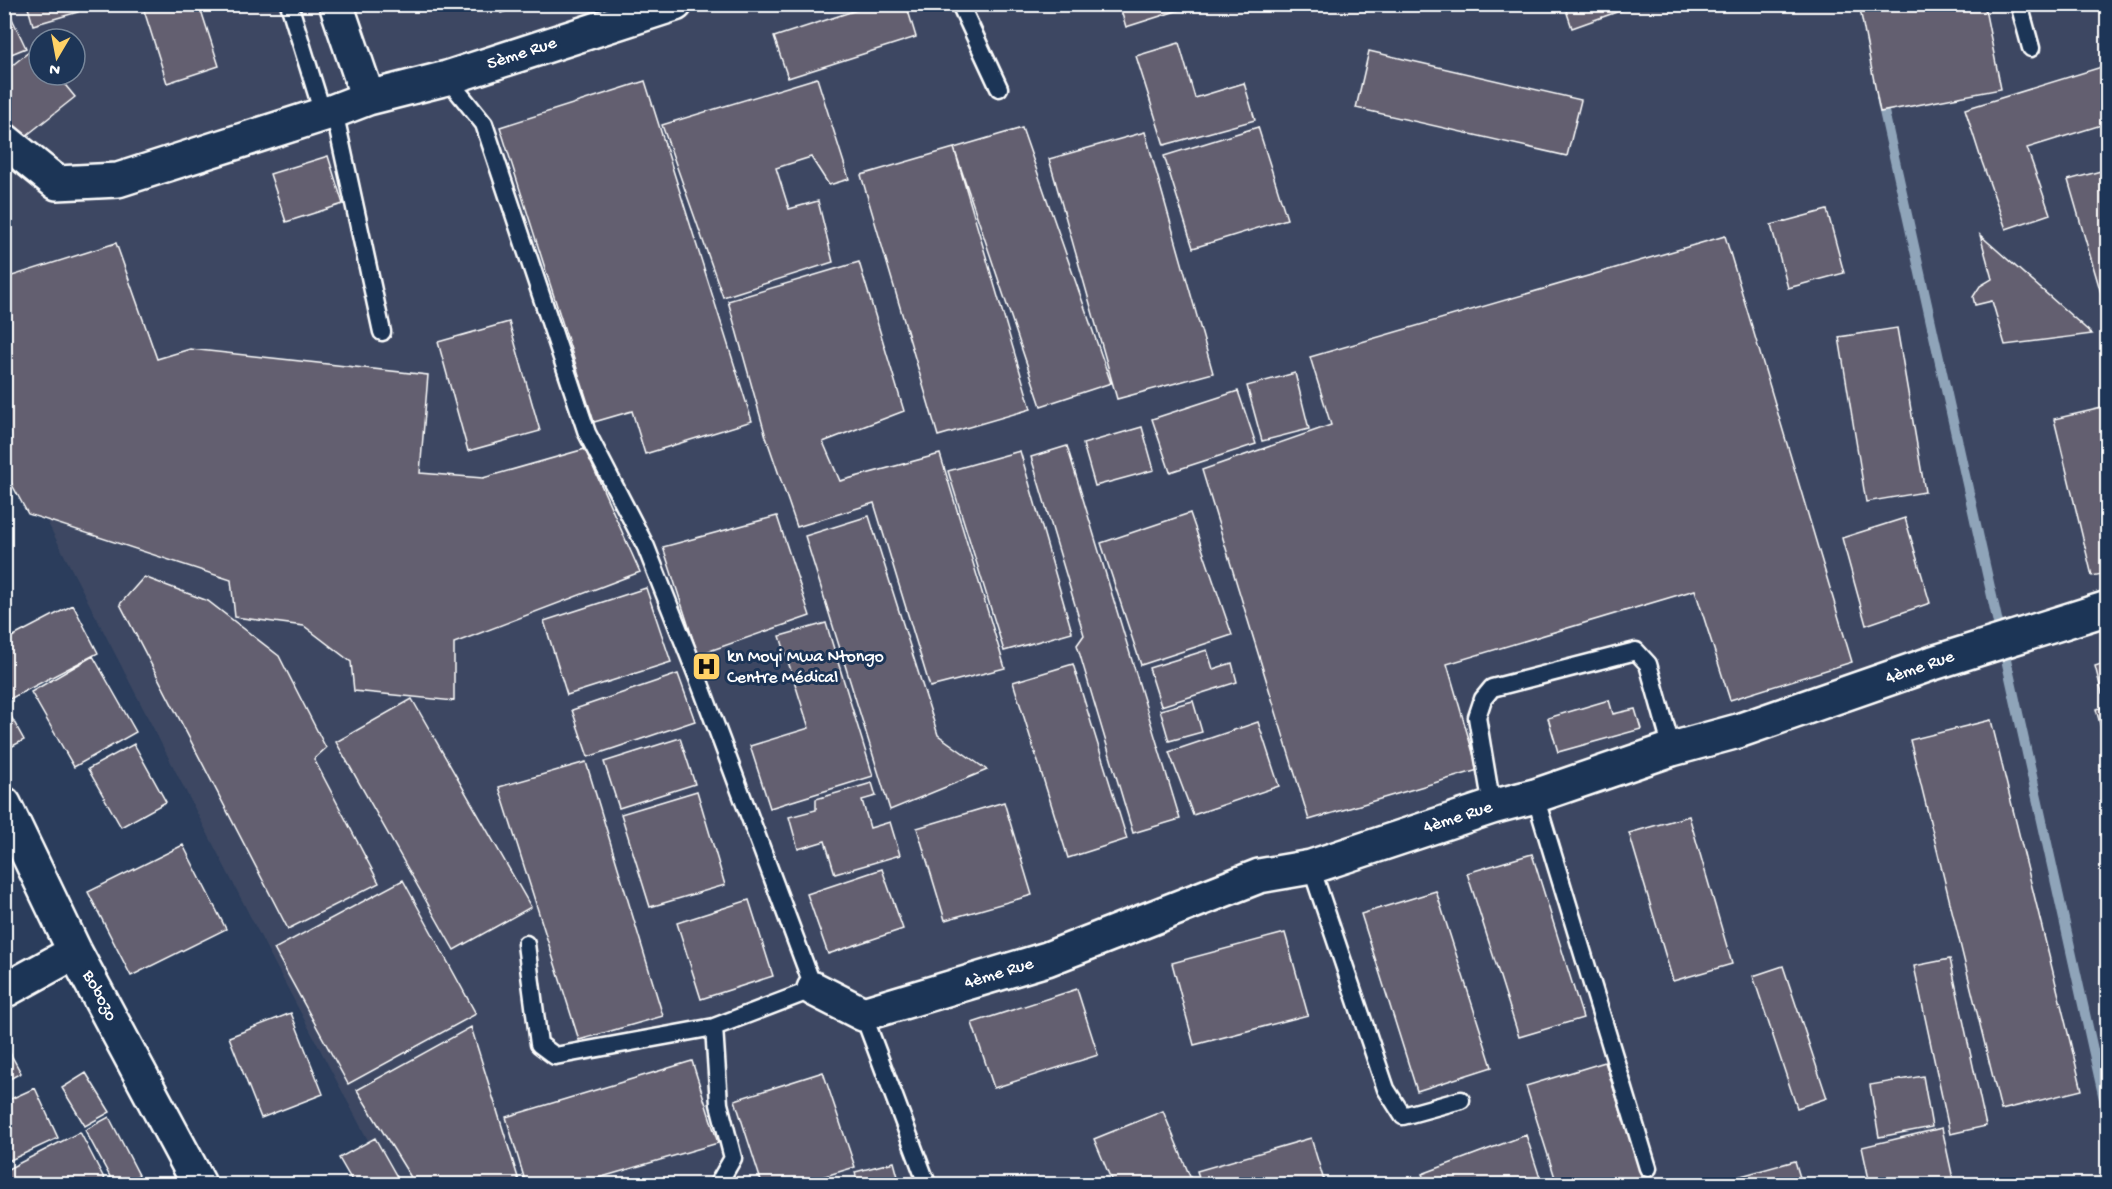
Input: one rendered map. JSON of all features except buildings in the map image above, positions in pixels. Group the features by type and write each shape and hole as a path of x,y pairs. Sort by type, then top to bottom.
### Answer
{"street":[{"path":"336,4 368,98"},
{"name":"5ème Rue","path":"4,140 57,183 118,180 368,98 447,78 675,4"},
{"name":"4ème Rue","path":"863,1014 1047,959 1259,876 1311,867 1492,807 1535,796 1672,749 1738,731 1933,663 2108,608"},
{"name":"Bobozo","path":"4,804 75,952 199,1185"},
{"path":"4,992 75,952"},
{"path":"814,989 863,1014"}],"lane":[{"path":"289,4 328,112 382,332"},
{"path":"960,4 999,88"},
{"path":"2019,4 2031,48"},
{"path":"447,78 484,124 587,433 646,547 699,681 814,989 714,1027 555,1056 539,1044 526,944"},
{"path":"1492,807 1477,717 1483,699 1492,688 1636,651 1648,664 1672,749"},
{"path":"1535,796 1648,1168"},
{"path":"1311,867 1386,1089 1403,1116 1461,1100"},
{"path":"863,1014 927,1185"},
{"path":"714,1027 719,1104 733,1158 718,1185"}],"shaded area":[{"path":"5,5 2107,5 2107,1184 391,1184 266,947 5,440"}],"waterway":[{"path":"1881,98 2108,1117"}],"place":[{"name":"kn Moyi Mwa Ntongo Centre Médical","path":"706,667"}]}
